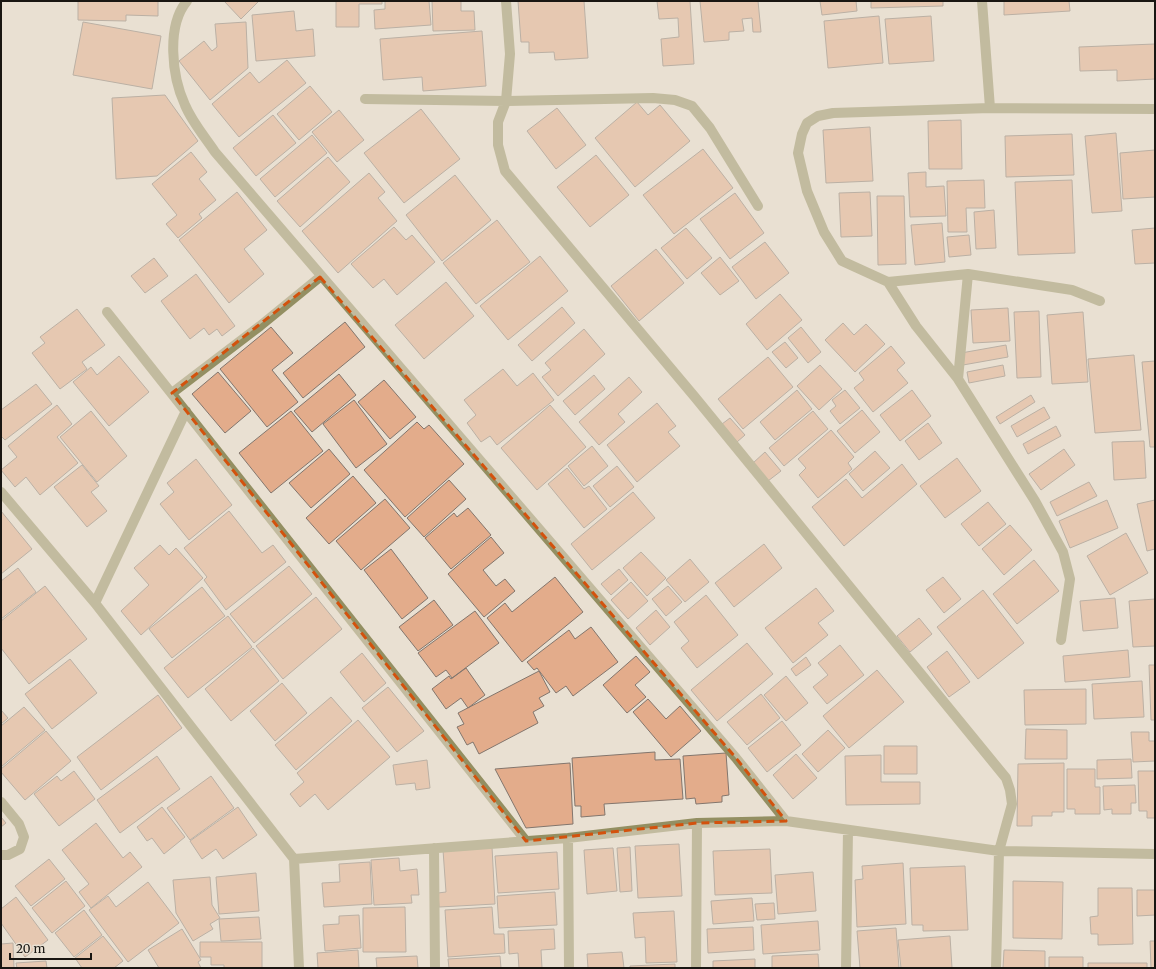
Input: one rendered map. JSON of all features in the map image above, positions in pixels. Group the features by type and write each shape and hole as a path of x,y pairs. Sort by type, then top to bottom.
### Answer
{"street":[{"path":"187,1 181,8 174,36 173,65 185,105 215,152 320,277 736,758 786,821"},
{"path":"506,1 510,54 506,101 498,122 498,145 505,171 694,396 1006,778 1012,804 999,851 996,968"},
{"path":"982,1 990,108"},
{"path":"365,99 506,101 653,98 675,100 692,106 710,128 758,206"},
{"path":"1100,301 1072,290 968,274 888,282 842,261 824,232 807,191 798,153 802,134 807,123 818,116 833,113 990,108 1155,109"},
{"path":"958,379 968,274"},
{"path":"172,393 260,326 320,277"},
{"path":"888,282 916,326 958,379 1035,501 1063,552 1070,579 1061,640"},
{"path":"107,312 526,841"},
{"path":"95,603 186,411"},
{"path":"1,492 95,603 294,859 299,968"},
{"path":"1,802 19,824 24,837 20,849 8,855 1,855"},
{"path":"294,859 568,838 697,823 786,821 999,851 1155,854"},
{"path":"696,968 697,823"},
{"path":"846,968 848,830"},
{"path":"568,838 569,968"},
{"path":"434,848 435,968"}],"highlighted area":[{"path":"320,277 736,758 786,821 697,823 526,841 172,393"}],"building":[{"path":"78,1 158,1 158,16 126,15 126,21 78,20"},
{"path":"224,1 259,1 241,19"},
{"path":"336,1 382,1 382,4 359,4 359,27 336,27"},
{"path":"385,1 429,1 431,25 375,29 374,10 385,9"},
{"path":"432,1 461,1 461,11 474,11 475,30 433,31"},
{"path":"518,1 584,1 588,58 555,60 554,52 529,53 529,42 521,42"},
{"path":"657,1 690,1 694,64 663,66 661,39 679,37 678,18 659,19"},
{"path":"700,1 758,1 761,32 753,32 752,18 742,19 744,31 729,32 729,40 704,42"},
{"path":"820,1 856,1 857,11 822,15"},
{"path":"871,1 943,1 943,6 871,8"},
{"path":"1004,1 1069,1 1070,11 1004,15"},
{"path":"294,11 296,31 313,29 315,56 256,61 252,15"},
{"path":"879,16 883,63 828,68 824,21"},
{"path":"931,16 934,61 889,64 885,19"},
{"path":"83,22 161,36 152,89 73,75"},
{"path":"246,22 248,68 210,100 179,61 204,41 212,51 217,47 215,24"},
{"path":"482,31 486,86 423,91 422,77 383,80 380,39"},
{"path":"1155,44 1155,79 1117,81 1117,70 1080,71 1079,47"},
{"path":"287,60 306,83 239,137 212,104 250,72 259,83"},
{"path":"310,86 332,112 299,140 277,114"},
{"path":"165,95 198,141 157,176 116,179 112,98"},
{"path":"637,102 648,115 660,105 690,141 635,187 595,138"},
{"path":"557,108 586,145 556,169 527,131"},
{"path":"421,109 460,159 404,203 364,153"},
{"path":"339,110 364,140 337,162 312,132"},
{"path":"273,115 296,143 256,176 233,148"},
{"path":"961,120 962,169 929,169 928,121"},
{"path":"870,127 873,181 826,183 823,130"},
{"path":"1116,133 1122,211 1092,213 1085,136"},
{"path":"1072,134 1074,175 1006,177 1005,136"},
{"path":"312,135 327,153 275,197 260,179"},
{"path":"703,149 733,188 674,234 643,195"},
{"path":"1155,150 1155,197 1123,199 1120,153"},
{"path":"191,152 207,172 199,179 216,200 199,214 202,218 178,238 166,224 177,215 152,184"},
{"path":"596,155 629,195 590,227 557,187"},
{"path":"328,157 350,182 300,227 277,201"},
{"path":"926,172 926,187 944,186 946,216 910,217 908,173"},
{"path":"369,173 385,192 378,198 397,221 338,273 302,231"},
{"path":"455,175 491,220 442,261 406,215"},
{"path":"984,180 985,208 966,208 967,232 948,232 947,181"},
{"path":"1072,180 1075,253 1018,255 1015,182"},
{"path":"237,192 267,230 244,249 264,274 229,303 179,240"},
{"path":"870,192 872,236 841,237 839,193"},
{"path":"735,193 764,233 730,259 700,219"},
{"path":"877,196 904,196 906,264 878,265"},
{"path":"994,210 996,248 976,249 974,212"},
{"path":"497,220 530,262 476,304 443,263"},
{"path":"942,223 945,262 915,265 911,225"},
{"path":"394,227 406,240 412,235 435,262 397,295 384,279 373,288 351,264"},
{"path":"686,228 712,258 687,279 661,248"},
{"path":"1155,228 1155,263 1135,264 1132,230"},
{"path":"969,235 971,255 949,257 947,237"},
{"path":"765,242 789,273 756,299 732,267"},
{"path":"656,249 684,283 639,321 611,286"},
{"path":"540,256 568,291 508,340 480,306"},
{"path":"720,257 739,281 720,295 701,273"},
{"path":"154,258 168,276 145,293 131,276"},
{"path":"196,274 235,326 222,336 217,329 209,335 204,328 190,339 161,301"},
{"path":"446,282 474,316 424,359 395,325"},
{"path":"780,294 802,320 767,350 746,324"},
{"path":"562,307 575,323 532,361 518,345"},
{"path":"1008,308 1010,341 973,343 971,310"},
{"path":"77,309 105,345 82,362 87,369 60,389 32,353 45,343 40,337"},
{"path":"1039,311 1041,377 1017,378 1014,312"},
{"path":"1083,312 1088,382 1052,384 1047,315"},
{"path":"345,322 365,347 303,398 283,373"},
{"path":"843,323 854,335 866,324 885,344 855,372 825,340"},
{"path":"271,327 293,353 272,370 298,402 267,427 220,369"},
{"path":"801,327 821,352 808,363 788,338"},
{"path":"584,329 605,354 558,396 542,377 551,370 545,363"},
{"path":"785,342 798,358 786,368 772,352"},
{"path":"1006,345 1008,357 963,365 961,353"},
{"path":"891,346 905,363 897,370 908,383 873,412 854,388 864,380 859,373"},
{"path":"1134,355 1141,430 1095,433 1088,359"},
{"path":"119,356 149,392 109,426 73,382 91,367 97,375"},
{"path":"768,357 793,387 743,429 718,399"},
{"path":"1155,361 1155,447 1150,447 1142,362"},
{"path":"820,365 842,389 819,410 797,386"},
{"path":"1003,365 1005,376 969,383 967,372"},
{"path":"503,369 517,386 533,373 554,400 497,445 490,436 481,442 467,423 476,415 464,400"},
{"path":"218,372 251,411 225,433 192,394"},
{"path":"339,374 356,395 312,432 294,411"},
{"path":"594,375 605,389 575,415 563,401"},
{"path":"629,377 642,392 618,414 625,422 599,445 579,422"},
{"path":"384,380 416,417 390,439 358,402"},
{"path":"36,384 52,404 5,440 1,436 1,410"},
{"path":"797,390 812,409 775,440 760,422"},
{"path":"845,390 860,408 840,424 830,411 836,406 832,400"},
{"path":"912,390 931,416 900,441 880,415"},
{"path":"1031,395 1035,402 1000,424 996,417"},
{"path":"354,400 387,444 356,468 323,424"},
{"path":"657,403 676,426 668,432 680,446 637,482 607,445"},
{"path":"57,405 72,424 57,437 78,463 40,495 26,477 15,487 1,470 17,457 8,446"},
{"path":"550,405 586,447 537,490 501,448"},
{"path":"1044,407 1050,418 1017,437 1011,426"},
{"path":"862,410 880,432 855,453 837,431"},
{"path":"91,411 127,456 97,482 60,437"},
{"path":"291,411 323,451 271,493 239,453"},
{"path":"813,411 828,429 784,466 769,448"},
{"path":"730,418 745,435 737,442 722,424"},
{"path":"417,422 424,429 429,425 464,464 405,517 364,470"},
{"path":"928,423 942,443 919,460 905,441"},
{"path":"1056,426 1061,436 1028,454 1023,444"},
{"path":"831,430 854,457 848,463 852,469 818,498 799,475 806,468 798,459"},
{"path":"1144,441 1146,478 1114,480 1112,442"},
{"path":"592,446 608,466 584,486 568,466"},
{"path":"329,449 350,474 311,508 289,483"},
{"path":"1064,449 1075,465 1041,490 1029,474"},
{"path":"875,451 890,468 863,491 849,474"},
{"path":"765,452 781,471 768,481 753,463"},
{"path":"957,458 981,491 945,518 920,486"},
{"path":"196,459 232,505 189,540 160,504 174,492 167,483"},
{"path":"902,464 917,484 844,546 812,507 846,479 862,498"},
{"path":"82,465 99,486 91,492 107,511 87,527 54,487"},
{"path":"617,466 634,487 610,507 593,486"},
{"path":"567,468 584,489 589,486 607,509 584,528 548,484"},
{"path":"353,476 376,503 329,544 306,518"},
{"path":"449,480 466,499 424,537 407,518"},
{"path":"1089,482 1097,496 1057,516 1050,502"},
{"path":"633,492 655,518 592,570 571,544"},
{"path":"385,499 410,528 361,570 336,541"},
{"path":"1107,500 1118,528 1070,548 1059,521"},
{"path":"1155,500 1155,549 1147,551 1137,504"},
{"path":"988,502 1006,524 979,546 961,524"},
{"path":"468,508 491,535 451,569 425,538 454,513 457,517"},
{"path":"1,511 32,549 1,574"},
{"path":"229,511 262,553 273,545 286,562 226,610 204,580 207,577 184,548"},
{"path":"1010,525 1032,550 1004,575 982,549"},
{"path":"1126,533 1148,573 1110,595 1087,556"},
{"path":"491,537 504,553 483,570 496,586 505,579 515,591 484,617 448,574"},
{"path":"764,544 782,568 734,607 715,583"},
{"path":"160,545 169,555 176,548 203,578 141,635 121,611 149,585 134,568"},
{"path":"391,549 428,598 402,619 364,570"},
{"path":"641,552 666,578 647,596 623,568"},
{"path":"690,559 709,582 685,602 666,580"},
{"path":"1034,560 1059,591 1017,624 993,594"},
{"path":"289,566 312,594 254,643 230,614"},
{"path":"18,568 36,592 1,619 1,581"},
{"path":"619,569 628,580 611,595 601,584"},
{"path":"555,577 583,612 522,662 487,618 505,603 512,612"},
{"path":"943,577 961,599 944,613 926,590"},
{"path":"631,582 648,601 628,619 611,600"},
{"path":"45,586 87,639 29,684 1,648 1,621"},
{"path":"668,586 682,602 666,616 652,599"},
{"path":"202,587 225,616 172,658 149,629"},
{"path":"816,588 834,611 818,623 828,635 793,663 765,628"},
{"path":"983,590 1024,643 978,679 937,627"},
{"path":"706,595 738,635 697,668 681,648 689,641 674,622"},
{"path":"316,597 342,629 283,679 256,646"},
{"path":"1115,598 1118,628 1083,631 1080,601"},
{"path":"1155,599 1155,646 1133,647 1129,601"},
{"path":"434,600 453,625 418,651 399,627"},
{"path":"656,610 670,627 650,645 636,628"},
{"path":"475,611 499,643 452,678 446,670 436,677 418,653"},
{"path":"228,616 252,647 188,698 164,668"},
{"path":"919,618 932,634 910,652 897,636"},
{"path":"591,627 618,662 573,696 566,686 556,693 537,668 534,670 527,662 569,630 575,639"},
{"path":"747,643 773,674 717,721 691,690"},
{"path":"840,645 864,675 827,704 813,687 828,675 818,663"},
{"path":"253,648 279,681 231,721 205,689"},
{"path":"1128,650 1130,677 1065,682 1063,656"},
{"path":"947,651 970,682 949,697 927,667"},
{"path":"362,653 386,683 364,702 340,672"},
{"path":"636,656 650,672 635,685 646,697 627,713 603,685"},
{"path":"806,657 811,665 796,676 791,669"},
{"path":"70,659 97,693 52,729 25,694"},
{"path":"1149,665 1155,665 1155,720 1151,720"},
{"path":"466,668 485,695 468,708 461,698 446,709 432,689 449,676 451,679"},
{"path":"877,670 904,702 849,748 823,716"},
{"path":"539,671 550,692 539,698 544,706 533,712 538,723 479,754 473,742 467,745 457,727 464,724 458,713"},
{"path":"786,676 808,703 786,721 764,695"},
{"path":"1142,681 1144,717 1094,719 1092,684"},
{"path":"282,683 307,713 275,741 250,711"},
{"path":"388,687 424,731 397,752 362,708"},
{"path":"1086,689 1086,724 1025,725 1024,690"},
{"path":"761,694 780,718 747,745 727,722"},
{"path":"158,695 182,728 101,790 77,757"},
{"path":"331,697 352,721 296,770 275,745"},
{"path":"648,699 666,719 680,706 701,731 671,757 633,712"},
{"path":"24,707 45,730 1,767 1,726"},
{"path":"1,710 8,718 1,724"},
{"path":"358,720 390,757 328,810 315,794 300,807 290,794 304,782 297,773"},
{"path":"782,721 801,745 767,772 748,748"},
{"path":"1026,729 1067,730 1067,759 1025,759"},
{"path":"828,730 845,748 818,772 802,754"},
{"path":"46,731 71,761 25,800 1,772 1,769"},
{"path":"1131,732 1149,732 1149,741 1155,741 1155,761 1133,762"},
{"path":"884,746 917,746 917,774 884,774"},
{"path":"655,752 655,760 680,759 683,799 604,804 605,815 581,817 581,806 575,806 572,758"},
{"path":"726,753 729,795 722,796 722,802 696,804 695,798 686,799 683,756"},
{"path":"796,754 817,778 793,799 773,775"},
{"path":"881,755 881,782 920,782 920,804 846,805 845,756"},
{"path":"157,756 180,789 120,833 97,800"},
{"path":"1131,759 1132,778 1097,779 1097,760"},
{"path":"427,760 430,788 416,790 415,783 396,785 393,765"},
{"path":"570,763 573,824 526,828 495,769"},
{"path":"1064,763 1064,812 1052,812 1052,816 1032,816 1032,826 1017,826 1018,764"},
{"path":"1067,769 1095,769 1095,787 1100,787 1100,814 1075,814 1075,809 1067,809"},
{"path":"74,771 95,799 59,826 34,794 57,776 61,781"},
{"path":"1138,771 1155,771 1155,818 1147,818 1147,811 1139,811"},
{"path":"211,776 234,808 190,840 167,808"},
{"path":"1135,785 1136,803 1131,803 1131,814 1112,814 1112,809 1104,810 1103,786"},
{"path":"162,807 185,837 164,854 152,838 147,841 137,827"},
{"path":"238,807 257,835 223,859 216,849 202,859 190,841"},
{"path":"1,817 6,823 1,827"},
{"path":"96,823 123,858 130,852 142,867 91,908 79,892 89,884 62,850"},
{"path":"679,844 682,896 638,898 635,846"},
{"path":"492,847 495,904 439,907 438,893 446,892 443,850"},
{"path":"630,847 632,891 620,892 617,848"},
{"path":"613,848 617,891 587,894 584,850"},
{"path":"770,849 772,893 715,895 713,851"},
{"path":"557,852 559,889 498,893 495,856"},
{"path":"399,858 400,871 417,869 419,895 411,895 412,903 374,905 371,860"},
{"path":"49,859 65,879 31,906 15,886"},
{"path":"370,862 372,904 324,907 322,883 340,882 339,864"},
{"path":"903,863 906,924 857,927 855,880 863,879 862,866"},
{"path":"965,866 968,930 923,931 923,925 912,925 910,868"},
{"path":"813,872 816,911 778,914 775,875"},
{"path":"256,873 259,911 219,914 216,877"},
{"path":"210,877 212,905 220,918 210,924 213,929 193,941 176,913 173,880"},
{"path":"66,881 85,906 52,933 32,908"},
{"path":"1013,881 1063,882 1062,939 1013,938"},
{"path":"148,882 179,923 128,962 89,910 108,896 116,907"},
{"path":"1098,888 1132,888 1133,944 1098,945 1098,934 1091,934 1090,917 1098,916"},
{"path":"1137,890 1155,890 1155,915 1137,916"},
{"path":"555,892 557,925 499,928 497,896"},
{"path":"16,897 48,940 25,957 1,923 1,909"},
{"path":"752,898 754,921 713,924 711,901"},
{"path":"774,903 775,919 757,920 755,904"},
{"path":"405,907 406,952 363,952 363,908"},
{"path":"492,907 494,934 504,934 505,953 448,957 445,910"},
{"path":"84,910 102,935 74,957 55,933"},
{"path":"674,911 677,962 646,963 645,937 635,938 633,913"},
{"path":"359,915 361,948 325,951 323,925 339,924 339,916"},
{"path":"259,917 261,939 221,941 219,919"},
{"path":"818,921 820,950 763,954 761,925"},
{"path":"753,927 754,950 708,953 707,929"},
{"path":"896,928 899,968 860,968 857,931"},
{"path":"182,929 201,960 198,962 201,968 159,968 148,950"},
{"path":"554,929 555,949 541,950 542,968 519,968 518,953 509,954 508,931"},
{"path":"103,936 123,961 114,968 82,968 75,958"},
{"path":"950,936 952,968 901,968 898,940"},
{"path":"1150,941 1155,941 1155,968 1151,968"},
{"path":"200,942 262,942 262,968 224,968 224,965 211,965 211,957 200,957"},
{"path":"13,943 14,968 1,968 1,944"},
{"path":"358,950 359,968 318,968 317,953"},
{"path":"1004,950 1045,951 1045,968 1003,968"},
{"path":"622,952 624,968 588,968 587,954"},
{"path":"818,954 819,968 772,968 772,956"},
{"path":"417,956 418,968 377,968 376,958"},
{"path":"500,956 501,968 449,968 448,959"},
{"path":"1049,957 1083,957 1083,968 1049,968"},
{"path":"755,959 755,968 713,968 713,961"},
{"path":"46,961 47,968 17,968 16,963"},
{"path":"1088,963 1147,963 1147,968 1088,968"},
{"path":"675,964 675,968 630,968 630,966"}]}
